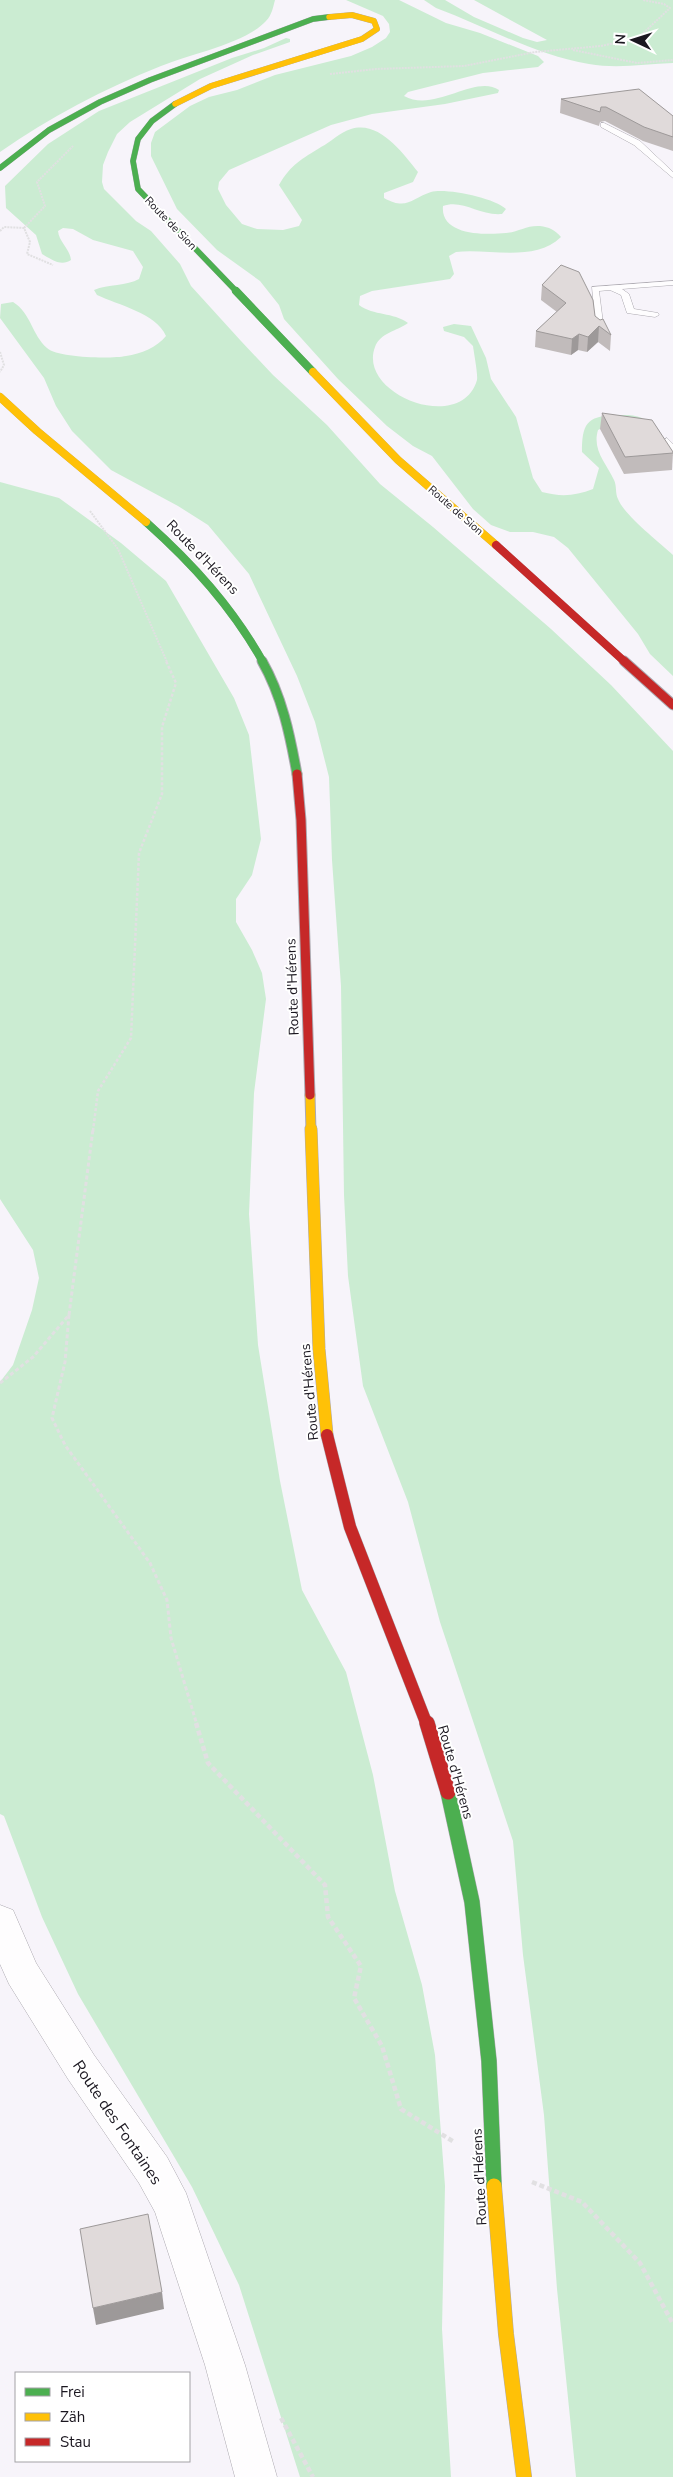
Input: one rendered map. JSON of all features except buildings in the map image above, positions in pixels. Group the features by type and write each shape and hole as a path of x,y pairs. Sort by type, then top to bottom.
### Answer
{"main road":[{"name":"Route de Sion","path":"0,168 49,130 100,102 150,80 320,17 352,15 374,22 377,29 362,39 211,88 164,112 140,134 135,145 133,174 138,189 398,460 567,607 673,706"},
{"name":"Route d'Hérens","path":"0,397 74,464 147,521 215,587 256,644 270,672 286,716 298,786 301,820 319,1348 325,1425 350,1527 426,1720 460,1840 472,1902 483,1991 493,2167 506,2334 524,2477"}],"street":[{"name":"Route des Fontaines","path":"0,1922 22,1973 81,2067 153,2170 172,2206 225,2365 256,2477"}],"lane":[{"path":"604,125 637,143 673,176"},
{"path":"600,331 591,287 612,288 673,283"},
{"path":"612,288 625,294 630,311 655,315"},
{"path":"667,441 673,452"}],"path":[{"path":"330,74 376,69 464,66 535,52 601,46 638,38 670,8 664,4 643,0"},
{"path":"568,49 636,63 673,60"},
{"path":"0,230 4,227 24,228 30,242 27,254 53,266"},
{"path":"0,352 4,364 0,372"},
{"path":"74,464 82,498 118,549 176,683 162,727 162,794 139,852 131,1038 98,1091 69,1315 65,1362 52,1418 65,1446 150,1563 167,1600 171,1638 208,1763 325,1885 328,1917 361,1966 354,1998 382,2046 401,2109 493,2167 582,2202 640,2263 673,2324"},
{"path":"0,1383 33,1357 69,1315"}],"green space":[{"path":"0,0 275,0 268,19 257,29 245,36 161,66 119,84 58,115 0,152"},
{"path":"346,0 399,0 446,23 480,33 538,56 544,62 538,67 483,73 408,92 404,96 416,100 429,100 478,87 489,86 499,90 498,93 445,104 372,114 331,125 229,170 219,182 218,189 226,205 242,224 257,229 283,230 299,226 302,220 279,185 283,178 297,163 308,155 347,130 361,127 371,129 389,140 418,172 413,182 384,193 384,198 392,202 404,203 438,191 470,195 491,201 506,209 502,214 494,214 464,206 450,204 443,206 444,216 456,228 466,232 497,234 540,226 552,229 561,237 550,245 538,250 525,252 456,252 449,256 454,274 450,279 372,291 360,296 359,305 408,323 385,335 377,342 374,364 381,380 395,393 413,402 433,406 452,405 467,396 477,380 476,369 473,346 464,337 444,331 443,327 454,324 471,326 486,358 491,379 516,417 533,478 542,492 549,494 568,495 593,489 599,468 582,452 583,435 592,420 598,417 615,415 632,415 642,418 643,422 608,425 598,430 597,444 598,450 614,480 617,497 627,513 673,555 673,676 650,654 638,634 568,548 554,537 533,532 510,532 491,525 473,509 432,456 413,446 387,426 338,379 284,319 279,305 260,281 217,250 177,209 151,156 151,143 155,132 190,106 209,97 237,90 275,75 351,56 372,47 386,38 390,32 389,24 383,16"},
{"path":"424,0 445,0 474,17 537,42 547,40 474,0 673,0 673,63 610,66 569,60 511,40 436,8"},
{"path":"286,38 290,39 290,42 253,55 200,79 130,122 117,134 108,152 103,165 102,182 104,189 136,221 151,231 180,264 191,286 273,375 327,425 380,484 551,629 611,685 673,751 673,2477 576,2477 557,2289 544,2115 523,1955 513,1841 440,1622 408,1502 363,1386 348,1276 344,1195 341,986 332,860 329,777 315,722 297,676 249,574 208,525 178,506 111,470 72,431 56,406 44,378 0,318 1,304 13,302 24,312 38,337 47,348 73,356 119,357 132,355 143,352 162,340 166,336 154,321 136,311 97,295 94,290 129,283 139,279 143,267 133,251 93,240 73,229 63,228 58,231 59,235 69,252 71,260 64,263 52,260 42,254 36,235 6,208 5,186 48,144 99,111"},
{"path":"0,482 59,498 121,543 166,581 234,698 249,735 261,839 252,875 236,899 236,922 252,950 262,973 266,999 254,1093 249,1214 258,1345 280,1481 302,1590 346,1672 373,1775 395,1891 422,1985 435,2055 445,2186 442,2329 451,2477 300,2477 239,2285 192,2187 78,1994 42,1917 4,1816 0,1814 0,1382 13,1365 32,1310 39,1278 33,1250 0,1199"}],"traffic: fast":[{"path":"0,168 49,130 100,102 150,80 313,19 329,17"},
{"path":"175,104 152,121 138,139 133,161 138,189 313,372"},
{"path":"146,522 202,575 226,603 247,633 265,665 279,699 290,735 297,774"},
{"path":"448,1792 472,1902 489,2061 494,2186"}],"traffic: slow":[{"path":"175,104 211,86 362,39 377,29 374,21 352,15 329,17"},
{"path":"313,372 398,460 496,545"},
{"path":"0,397 37,431 146,522"},
{"path":"310,1095 319,1349 327,1435"},
{"path":"494,2186 506,2334 524,2477"}],"traffic: jam":[{"path":"496,545 673,705"},
{"path":"297,774 301,820 310,1095"},
{"path":"327,1435 350,1527 426,1720 448,1792"}]}
